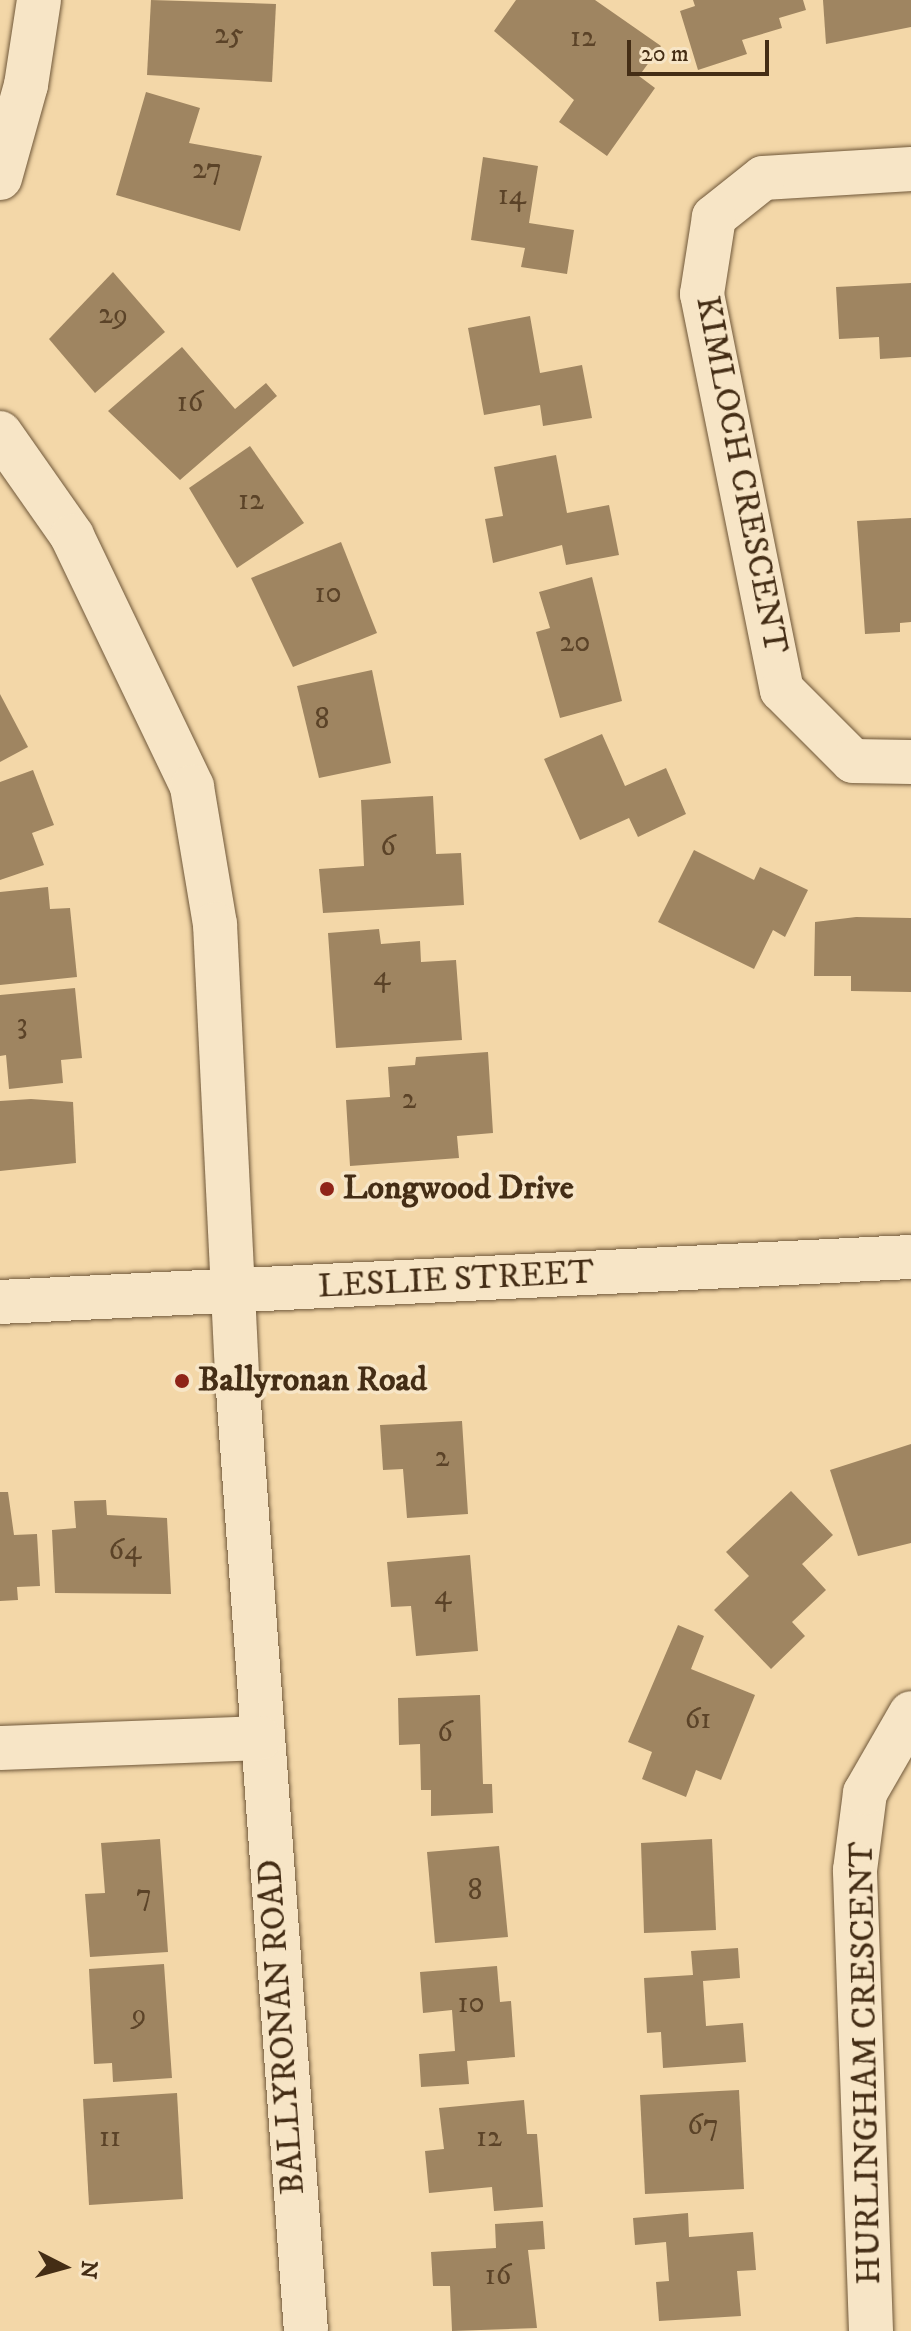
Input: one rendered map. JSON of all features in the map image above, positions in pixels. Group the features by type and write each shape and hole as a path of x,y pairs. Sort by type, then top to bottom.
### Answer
{"street":[{"path":"0,178 26,85 39,0"},
{"name":"KIMLOCH CRESCENT","path":"911,169 763,178 714,217 702,294 782,690 853,761 911,762"},
{"path":"0,433 72,536 192,787 215,924 232,1291"},
{"name":"LESLIE STREET","path":"0,1302 911,1257"},
{"name":"BALLYRONAN ROAD","path":"232,1291 260,1738 306,2331"},
{"name":"HURLINGHAM CRESCENT","path":"871,2331 855,1870 865,1793 911,1713"},
{"path":"0,1748 260,1738"}],"building":[{"path":"151,0 276,4 272,82 147,75"},
{"path":"516,0 595,0 661,46 639,76 655,88 607,156 559,122 574,100 494,31"},
{"path":"693,0 803,0 806,10 779,18 782,28 742,40 747,54 698,70 680,11 695,6"},
{"path":"823,0 911,0 911,27 826,44"},
{"path":"146,92 200,108 189,143 262,156 240,231 116,195"},
{"path":"483,157 538,166 529,223 574,230 567,274 521,267 525,248 471,240"},
{"path":"113,272 165,332 95,393 49,339"},
{"path":"911,283 911,357 880,359 879,337 839,339 836,287"},
{"path":"530,316 540,373 582,365 592,418 543,426 540,405 484,415 468,328"},
{"path":"182,347 235,409 266,383 277,396 180,480 108,411"},
{"path":"250,446 304,523 237,568 189,488"},
{"path":"556,455 567,513 609,505 619,555 566,565 562,545 493,563 485,519 503,516 494,467"},
{"path":"911,518 911,622 900,623 900,632 865,634 857,521"},
{"path":"341,542 377,633 293,667 251,578"},
{"path":"592,577 622,701 560,718 536,632 550,628 539,592"},
{"path":"372,670 391,763 319,778 297,686"},
{"path":"0,694 28,747 0,762"},
{"path":"602,734 625,786 666,768 686,814 638,837 629,818 580,840 544,759"},
{"path":"33,770 54,825 32,833 44,865 0,880 0,782"},
{"path":"433,796 436,854 461,853 464,905 323,913 319,869 364,866 361,800"},
{"path":"694,850 754,880 760,867 808,890 785,937 773,930 754,969 658,922"},
{"path":"48,887 50,909 70,908 77,977 0,985 0,892"},
{"path":"856,917 911,918 911,992 851,991 851,976 814,976 815,922"},
{"path":"379,929 381,944 420,941 421,962 456,960 462,1040 336,1048 328,933"},
{"path":"75,988 82,1058 61,1060 63,1083 9,1089 6,1055 0,1056 0,995"},
{"path":"488,1052 493,1133 457,1136 459,1158 350,1166 346,1100 390,1097 388,1067 415,1065 416,1057"},
{"path":"31,1099 73,1102 76,1163 0,1171 0,1101"},
{"path":"462,1421 468,1514 407,1518 403,1469 383,1470 380,1425"},
{"path":"911,1444 911,1543 858,1556 830,1470"},
{"path":"791,1491 833,1535 802,1564 826,1590 792,1622 805,1636 771,1669 714,1610 749,1576 726,1552"},
{"path":"0,1492 8,1492 14,1535 37,1534 40,1586 17,1587 18,1600 0,1601"},
{"path":"106,1500 107,1515 167,1518 171,1594 55,1593 52,1530 76,1528 74,1501"},
{"path":"470,1555 478,1651 416,1656 411,1606 391,1607 387,1562"},
{"path":"678,1625 704,1636 691,1669 755,1695 721,1780 696,1770 686,1797 642,1779 652,1752 628,1742"},
{"path":"480,1695 483,1784 492,1784 493,1813 431,1816 431,1790 421,1790 420,1744 399,1745 398,1698"},
{"path":"160,1839 168,1952 90,1957 85,1894 105,1893 101,1843"},
{"path":"712,1839 716,1930 644,1933 641,1843"},
{"path":"499,1846 508,1937 435,1943 427,1852"},
{"path":"738,1948 740,1978 703,1981 706,2026 743,2023 746,2062 663,2068 661,2032 647,2033 644,1978 693,1975 691,1951"},
{"path":"164,1964 172,2078 113,2082 112,2063 94,2064 89,1969"},
{"path":"497,1966 500,2002 511,2001 515,2057 467,2061 469,2084 421,2087 419,2054 455,2051 452,2010 423,2013 420,1972"},
{"path":"739,2090 744,2189 645,2194 640,2095"},
{"path":"177,2093 183,2199 89,2205 83,2099"},
{"path":"524,2100 527,2134 537,2134 543,2207 494,2211 492,2187 429,2193 425,2151 444,2149 439,2108"},
{"path":"688,2213 689,2237 753,2232 756,2270 737,2271 741,2316 659,2321 656,2282 669,2281 666,2242 635,2245 633,2218"},
{"path":"543,2221 545,2249 528,2250 537,2328 452,2331 450,2286 433,2286 431,2252 496,2248 495,2224"}],"place":[{"name":"Longwood Drive","path":"327,1189"},
{"name":"Ballyronan Road","path":"182,1381"}]}
